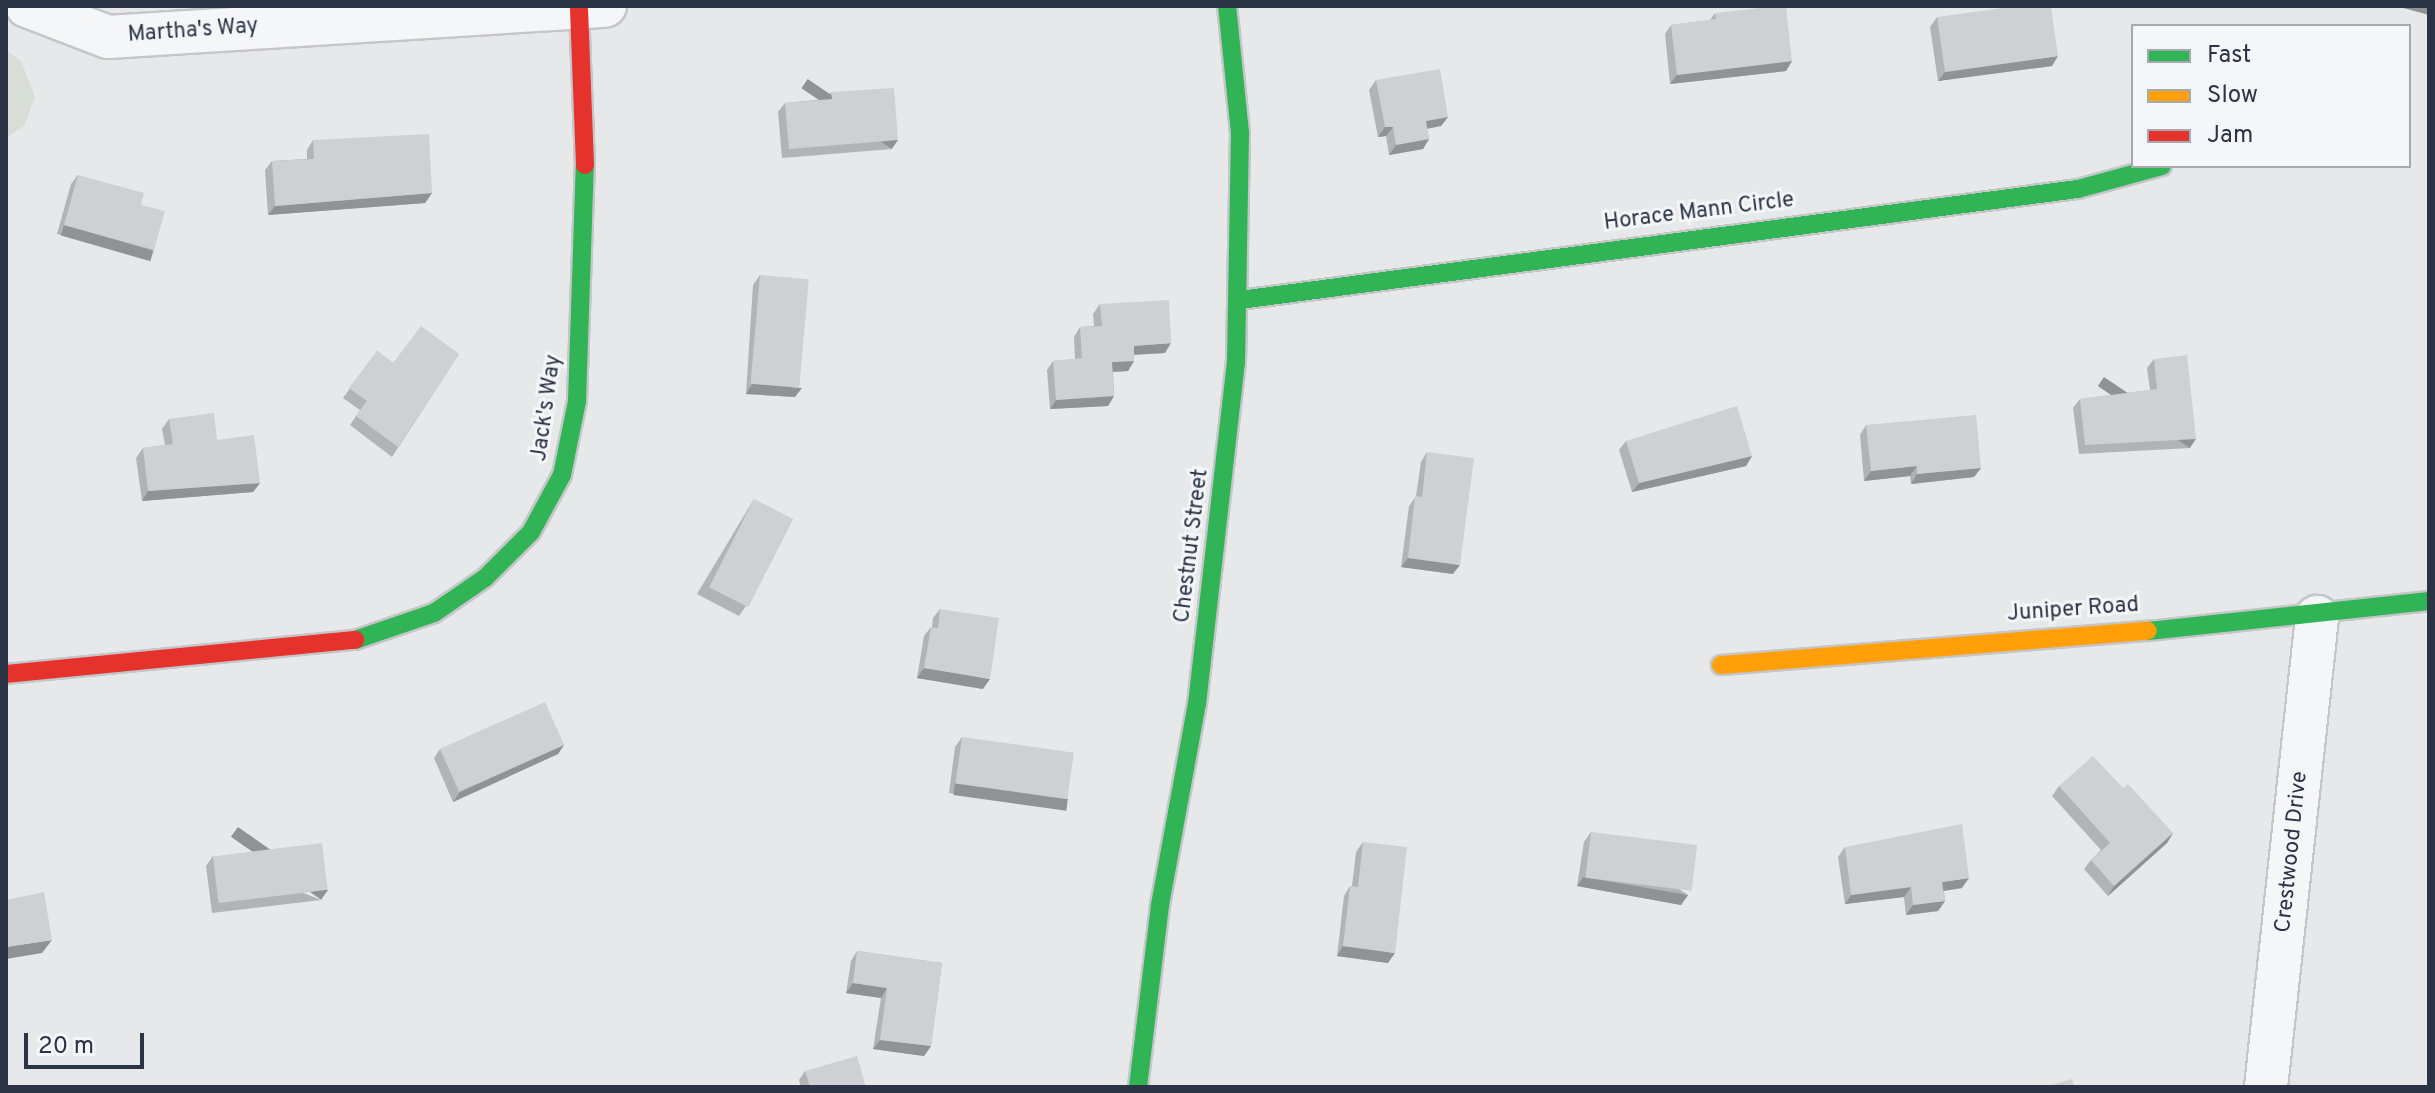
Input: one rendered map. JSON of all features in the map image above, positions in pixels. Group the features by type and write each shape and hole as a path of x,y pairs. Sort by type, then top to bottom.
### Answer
{"street":[{"name":"Martha's Way","path":"27,6 108,37 592,7"},
{"name":"Chestnut Street","path":"1138,1087 1160,905 1199,689 1240,300 1240,133 1227,6"},
{"name":"Jack's Way","path":"6,674 376,638 472,587 531,532 562,475 577,401 592,7"},
{"name":"Horace Mann Circle","path":"1240,300 2078,189 2155,168"},
{"name":"Juniper Road","path":"1721,665 2317,617 2429,601"},
{"name":"Crestwood Drive","path":"2266,1087 2317,617"}],"shaded area":[{"path":"6,50 21,61 35,97 24,126 6,138"}],"building":[{"path":"1786,6 1792,61 1677,75 1671,25 1716,19 1715,13"},
{"path":"2018,6 2051,6 2058,56 1945,72 1937,17"},
{"path":"1440,69 1448,117 1426,121 1429,139 1396,145 1393,127 1385,127 1376,80"},
{"path":"894,88 898,140 789,149 785,103 832,99 831,92"},
{"path":"429,134 432,193 275,206 272,161 314,159 313,140"},
{"path":"78,175 144,193 141,205 165,211 154,250 64,225"},
{"path":"760,275 809,279 799,388 751,384"},
{"path":"1169,300 1171,343 1134,346 1134,361 1112,362 1114,396 1056,400 1053,361 1082,358 1080,327 1102,326 1100,304"},
{"path":"421,326 459,354 398,447 356,416 367,401 349,388 377,351 393,363"},
{"path":"2187,355 2196,439 2085,445 2080,399 2157,389 2154,359"},
{"path":"1737,406 1752,456 1639,483 1626,441"},
{"path":"214,413 217,440 254,435 260,483 148,491 143,448 173,444 169,419"},
{"path":"1976,415 1981,468 1917,474 1917,466 1871,471 1866,425"},
{"path":"1427,452 1474,458 1460,565 1408,558 1415,496 1422,497"},
{"path":"754,499 793,519 748,607 709,587"},
{"path":"940,609 999,618 990,679 924,668 931,627 938,628"},
{"path":"545,702 564,745 459,792 440,749"},
{"path":"962,737 1074,753 1067,799 955,784"},
{"path":"2093,756 2123,788 2128,784 2173,833 2114,886 2091,860 2110,843 2059,786"},
{"path":"1962,824 1969,878 1942,882 1945,901 1913,905 1911,887 1851,895 1845,847"},
{"path":"1591,832 1697,845 1692,891 1585,878"},
{"path":"1363,842 1407,847 1395,953 1343,946 1350,886 1358,887"},
{"path":"322,843 328,890 219,903 213,856"},
{"path":"44,892 52,940 6,947 6,900"},
{"path":"857,951 942,963 931,1046 880,1040 887,988 853,983"},
{"path":"857,1056 866,1087 810,1087 805,1071"},
{"path":"2072,1079 2074,1087 2045,1087"}],"traffic: fast":[{"path":"1138,1087 1160,905 1197,704 1236,362 1240,133 1227,6"},
{"path":"355,640 434,613 485,578 531,532 562,475 577,401 585,165"},
{"path":"1240,300 2078,189 2155,168"},
{"path":"2148,631 2429,601"}],"traffic: slow":[{"path":"1721,665 2148,631"}],"traffic: jam":[{"path":"579,9 585,165"},
{"path":"6,674 355,640"}]}
